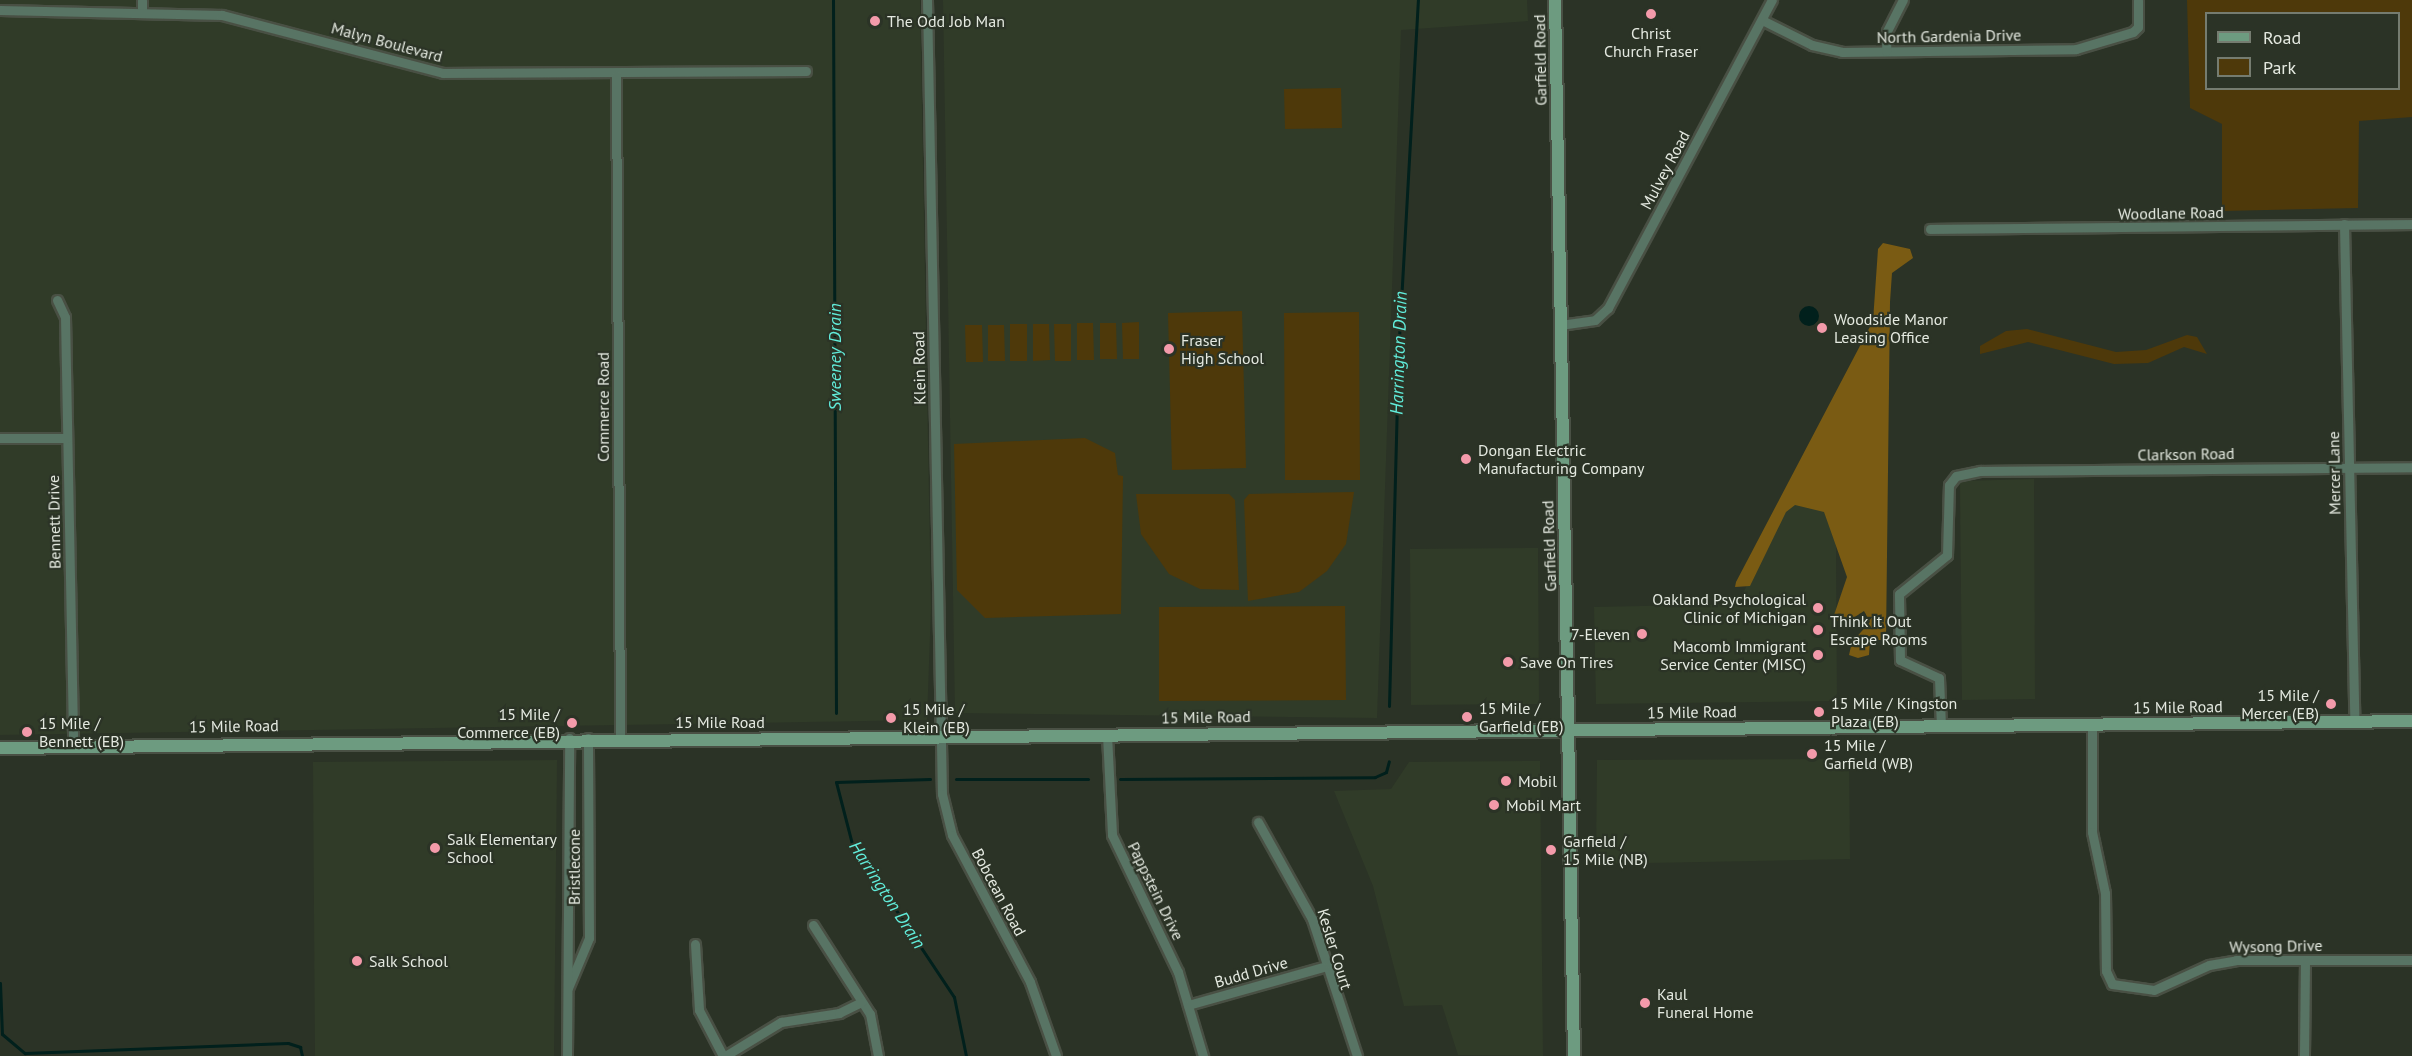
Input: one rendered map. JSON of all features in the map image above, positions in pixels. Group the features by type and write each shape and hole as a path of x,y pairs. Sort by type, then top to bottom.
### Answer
{"main road":[{"name":"Garfield Road","path":"1555,0 1574,1056"},
{"name":"15 Mile Road","path":"0,748 569,738 1568,731 2412,721"}],"street":[{"path":"142,0 142,12"},
{"name":"Klein Road","path":"927,0 941,736"},
{"name":"Mulvey Road","path":"1560,325 1595,320 1608,308 1772,0"},
{"path":"1886,51 1887,32 1903,0"},
{"name":"North Gardenia Drive","path":"1762,20 1827,50 2089,48 2138,27 2138,0"},
{"name":"Malyn Boulevard","path":"0,10 142,12 248,20 443,73 616,75 806,70"},
{"name":"Commerce Road","path":"616,75 620,738"},
{"name":"Mercer Lane","path":"2344,224 2354,722"},
{"name":"Woodlane Road","path":"1930,229 2412,224"},
{"name":"Bennett Drive","path":"57,300 64,317 74,746"},
{"path":"0,438 67,438"},
{"name":"Clarkson Road","path":"1941,726 1939,678 1900,660 1899,594 1947,555 1949,485 1961,474 2412,467"},
{"name":"Wysong Drive","path":"2092,725 2092,832 2105,893 2106,971 2112,984 2154,990 2220,962 2412,960"},
{"name":"Pappstein Drive","path":"1107,735 1112,835 1168,948 1203,1056"},
{"name":"Bobcean Road","path":"941,736 942,794 952,835 1029,982 1056,1056"},
{"name":"Bristlecone","path":"567,1056 569,738"},
{"name":"Bristlecone","path":"567,990 584,961 589,938 588,738"},
{"name":"Kesler Court","path":"1258,822 1303,900 1323,967 1357,1056"},
{"path":"813,926 876,1027 878,1056"},
{"path":"695,944 699,1010 724,1056 781,1022 839,1013 862,1002"},
{"path":"2304,1056 2305,960"},
{"name":"Budd Drive","path":"1188,1005 1323,967"}],"shaded area":[{"path":"0,0 920,0 931,607 927,720 0,735"},
{"name":"Fraser High School","path":"943,0 1527,0 1528,21 1401,30 1377,718 955,713"},
{"path":"1883,243 1910,249 1913,258 1892,273 1886,640 1870,640 1869,655 1858,658 1849,655 1852,642 1870,622 1864,611 1844,624 1833,618 1847,577 1824,512 1795,505 1786,512 1750,586 1735,587 1873,321 1878,249"},
{"path":"1835,398 1837,701 1596,704 1594,607 1738,604"},
{"path":"2034,479 2035,699 1962,700 1960,481"},
{"path":"1538,548 1539,704 1411,705 1410,549"},
{"path":"1849,759 1850,859 1596,864 1597,760"},
{"name":"Salk Elementary School","path":"557,760 554,1056 315,1056 313,762"},
{"path":"1540,761 1543,1056 1458,1055 1442,1005 1404,1006 1373,886 1334,791 1391,789 1409,762"}],"green space":[{"path":"2187,0 2412,0 2412,117 2359,121 2358,208 2222,211 2222,124 2190,108"},
{"path":"1341,88 1342,128 1285,129 1284,89"},
{"path":"1242,311 1246,468 1172,470 1168,313"},
{"path":"1359,312 1360,480 1285,480 1284,313"},
{"path":"1139,322 1139,359 1123,359 1122,323"},
{"path":"1077,323 1093,323 1094,360 1077,360"},
{"path":"1100,323 1116,323 1117,359 1100,359"},
{"path":"1010,324 1027,324 1027,361 1010,361"},
{"path":"1033,324 1049,324 1050,360 1033,361"},
{"path":"1054,324 1071,324 1071,361 1055,361"},
{"path":"965,325 982,325 983,362 966,362"},
{"path":"988,325 1004,325 1005,361 988,361"},
{"path":"2027,329 2116,352 2146,350 2187,335 2197,337 2207,354 2184,347 2148,363 2114,364 2028,342 1980,354 1980,346 2006,331"},
{"path":"1085,438 1115,453 1118,475 1123,476 1121,614 985,618 957,590 954,444"},
{"path":"1354,492 1346,544 1327,571 1299,592 1248,601 1244,500 1249,494"},
{"path":"1136,494 1229,494 1235,500 1239,590 1200,589 1169,574 1141,534"},
{"path":"1345,606 1346,700 1159,701 1159,607"}],"water":[{"path":"1809,306 1816,309 1819,316 1816,323 1809,326 1802,323 1799,316 1802,309"}],"waterway":[{"name":"Sweeney Drain","path":"833,0 836,713"},
{"name":"Harrington Drain","path":"1389,706 1398,356 1418,0"},
{"name":"Harrington Drain","path":"1120,779 1375,777 1386,772 1389,761"},
{"name":"Harrington Drain","path":"930,779 836,782 852,844 954,997 966,1056"},
{"name":"Harrington Drain","path":"956,779 1088,779"},
{"path":"0,983 2,1034 25,1053 288,1043 300,1047 302,1056"}],"place":[{"name":"Christ Church Fraser","path":"1651,14"},
{"name":"The Odd Job Man","path":"875,21"},
{"name":"Woodside Manor Leasing Office","path":"1822,328"},
{"name":"Fraser High School","path":"1169,349"},
{"name":"Dongan Electric Manufacturing Company","path":"1466,459"},
{"name":"Oakland Psychological Clinic of Michigan","path":"1818,608"},
{"name":"Think It Out Escape Rooms","path":"1818,630"},
{"name":"7-Eleven","path":"1642,634"},
{"name":"Macomb Immigrant Service Center (MISC)","path":"1818,655"},
{"name":"Save On Tires","path":"1508,662"},
{"name":"15 Mile / Mercer (EB)","path":"2331,704"},
{"name":"15 Mile / Kingston Plaza (EB)","path":"1819,712"},
{"name":"15 Mile / Garfield (EB)","path":"1467,717"},
{"name":"15 Mile / Klein (EB)","path":"891,718"},
{"name":"15 Mile / Commerce (EB)","path":"572,723"},
{"name":"15 Mile / Bennett (EB)","path":"27,732"},
{"name":"15 Mile / Garfield (WB)","path":"1812,754"},
{"name":"Mobil","path":"1506,781"},
{"name":"Mobil Mart","path":"1494,805"},
{"name":"Salk Elementary School","path":"435,848"},
{"name":"Garfield / 15 Mile (NB)","path":"1551,850"},
{"name":"Salk School","path":"357,961"},
{"name":"Kaul Funeral Home","path":"1645,1003"}]}
